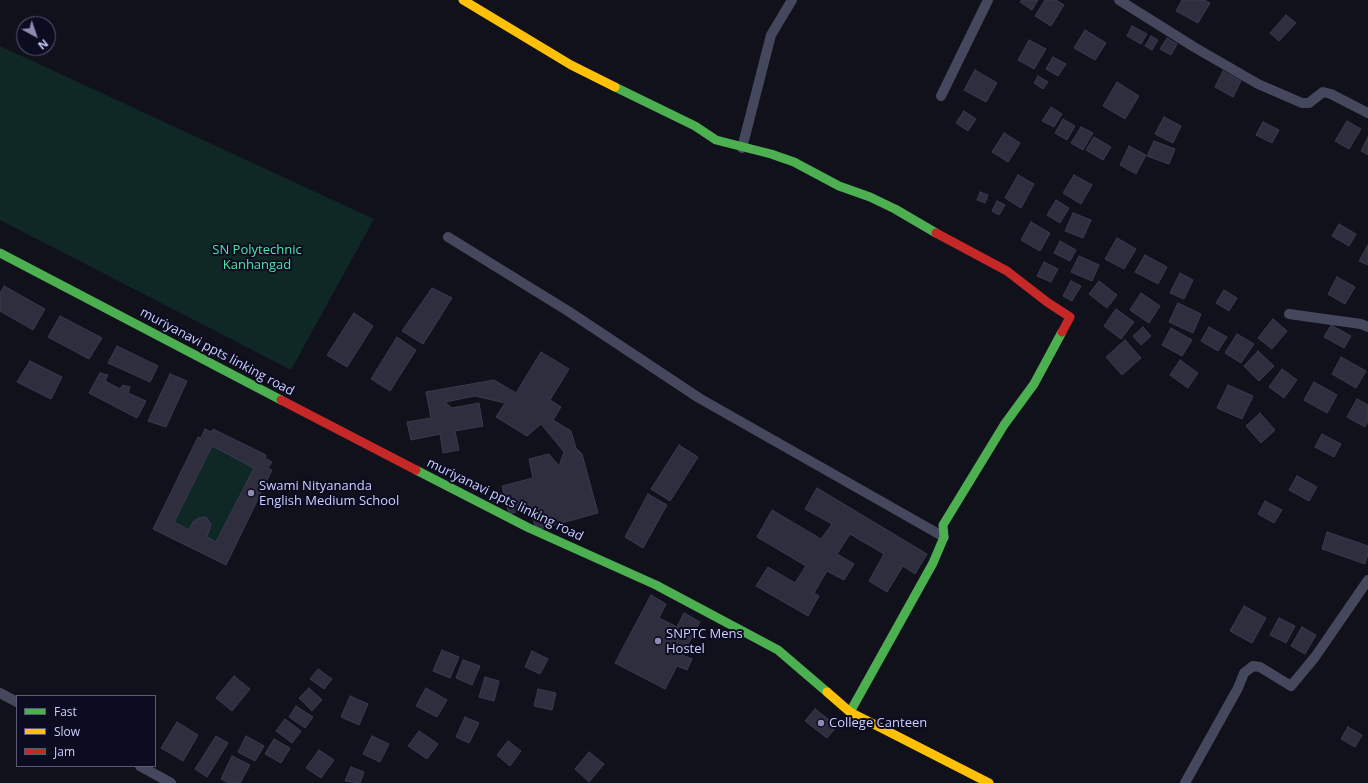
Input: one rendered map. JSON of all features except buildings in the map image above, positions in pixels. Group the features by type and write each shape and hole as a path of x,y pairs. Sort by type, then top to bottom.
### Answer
{"street":[{"path":"463,0 571,65 695,126 716,140 742,148 771,154 794,162 839,186 895,208 940,235 1007,271 1047,302 1070,316 1042,371 1007,420 943,525 944,537 932,563 850,712"},
{"path":"742,148 771,35 792,0"},
{"path":"941,96 988,0"},
{"path":"1119,0 1194,47 1258,84 1302,103 1309,103 1323,92 1331,94 1368,113"},
{"path":"448,237 568,311 699,398 944,537"},
{"name":"muriyanavi ppts linking road","path":"0,253 197,357 515,521 656,585 778,650 850,712 989,783"},
{"path":"1289,314 1361,324 1368,328"},
{"path":"1185,783 1238,688 1244,673 1253,666 1260,667 1291,686 1315,657 1368,580"},
{"path":"0,693 16,701"},
{"path":"142,767 171,783"}],"green space":[{"name":"SN Polytechnic Kanhangad","path":"0,46 16,53 16,56 22,56 374,219 291,370 0,220"},
{"path":"212,446 254,468 216,542 207,537 211,524 206,517 193,522 189,530 174,522"}],"traffic: fast":[{"path":"615,87 695,126 716,140 771,154 794,162 839,186 870,197 895,209 936,233"},
{"path":"0,253 281,400"},
{"path":"850,712 933,563 944,537 943,525 1004,425 1034,384 1062,332"},
{"path":"416,470 529,528 656,585 778,650 827,692"}],"traffic: slow":[{"path":"463,0 571,65 615,87"},
{"path":"827,692 850,712 989,783"}],"traffic: jam":[{"path":"936,233 1007,271 1047,302 1070,317 1062,332"},
{"path":"281,400 416,470"}],"place":[{"name":"Swami Nityananda English Medium School","path":"251,493"},
{"name":"SNPTC Mens Hostel","path":"658,641"},
{"name":"College Canteen","path":"821,723"}]}
